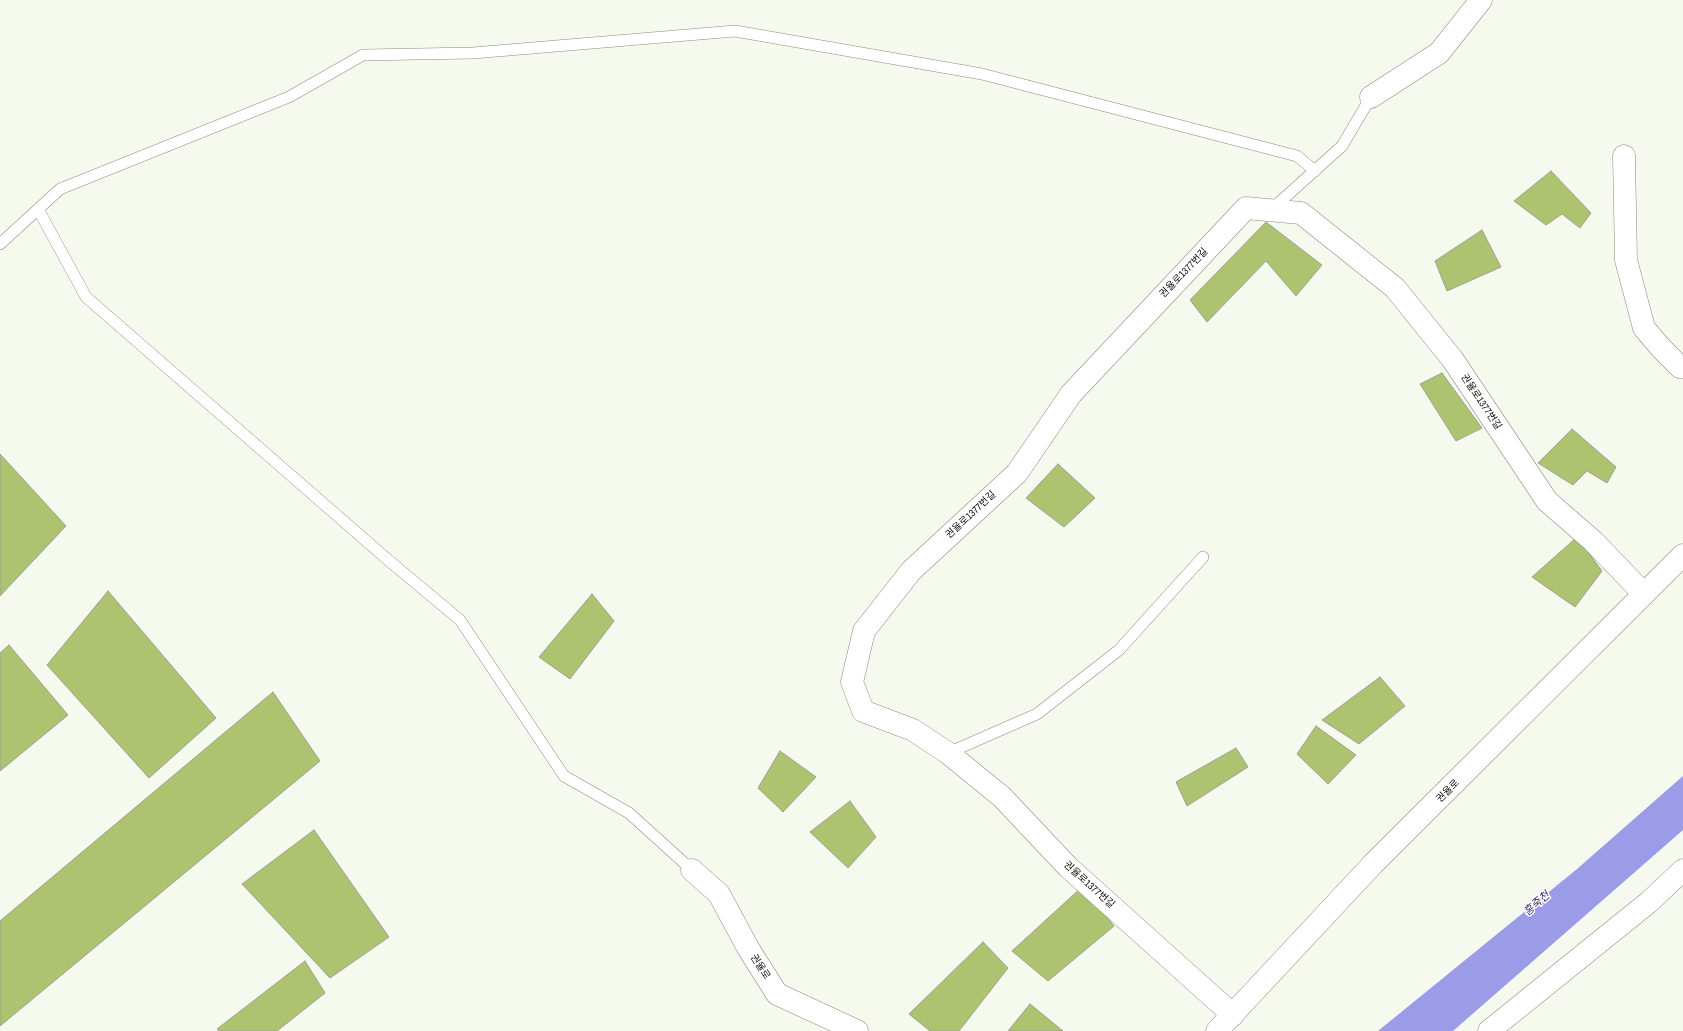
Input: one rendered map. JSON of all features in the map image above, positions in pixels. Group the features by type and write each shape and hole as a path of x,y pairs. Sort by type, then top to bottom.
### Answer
{"street":[{"path":"1371,97 1439,53 1481,0"},
{"path":"1624,156 1626,260 1644,328 1661,348 1680,367 1683,367"},
{"name":"권율로1377번길","path":"1233,1015 1068,866 1002,797 948,753 913,730 863,711 852,682 864,631 911,571 1016,473 1071,394 1246,208 1301,212 1395,288 1453,360 1547,501 1593,541 1644,594"},
{"name":"권율로","path":"1217,1031 1373,864 1683,554"},
{"name":"권율로","path":"692,870 719,894 748,948 777,994 857,1031"},
{"path":"1489,1031 1649,902 1683,870"}],"lane":[{"path":"0,244 60,189 289,97 363,55 473,53 736,31 982,74 1297,156 1315,171"},
{"path":"1270,210 1342,146 1371,97"},
{"path":"38,209 86,297 387,559 460,620 564,776 629,813 692,870"},
{"path":"948,753 1037,714 1119,650 1203,557"}],"water":[{"name":"홍죽천","path":"1683,776 1683,830 1453,1031 1378,1031 1577,869"}],"building":[{"path":"1551,171 1591,213 1580,228 1562,214 1546,225 1514,201"},
{"path":"1266,222 1322,265 1296,296 1266,261 1207,322 1190,300"},
{"path":"1482,230 1501,267 1447,291 1435,261"},
{"path":"1442,373 1482,428 1456,441 1420,384"},
{"path":"1572,429 1616,467 1607,483 1587,471 1573,485 1538,463"},
{"path":"0,454 66,526 0,596"},
{"path":"1058,464 1095,498 1064,527 1026,498"},
{"path":"1577,537 1602,571 1575,607 1532,577"},
{"path":"108,591 216,718 149,778 47,665"},
{"path":"592,594 614,621 570,679 539,657"},
{"path":"9,645 68,715 0,771 0,653"},
{"path":"1380,677 1405,706 1359,744 1322,720"},
{"path":"273,692 320,761 0,1026 0,921"},
{"path":"1316,726 1356,755 1328,784 1297,754"},
{"path":"1236,748 1248,767 1187,806 1176,782"},
{"path":"780,751 816,777 783,812 758,788"},
{"path":"850,801 876,837 848,868 810,832"},
{"path":"314,830 389,937 330,978 242,884"},
{"path":"1083,886 1114,926 1048,981 1012,951"},
{"path":"983,942 1008,968 959,1031 930,1031 909,1014"},
{"path":"305,961 325,993 277,1031 219,1031 217,1029"},
{"path":"1030,1004 1063,1031 1008,1031"}]}
